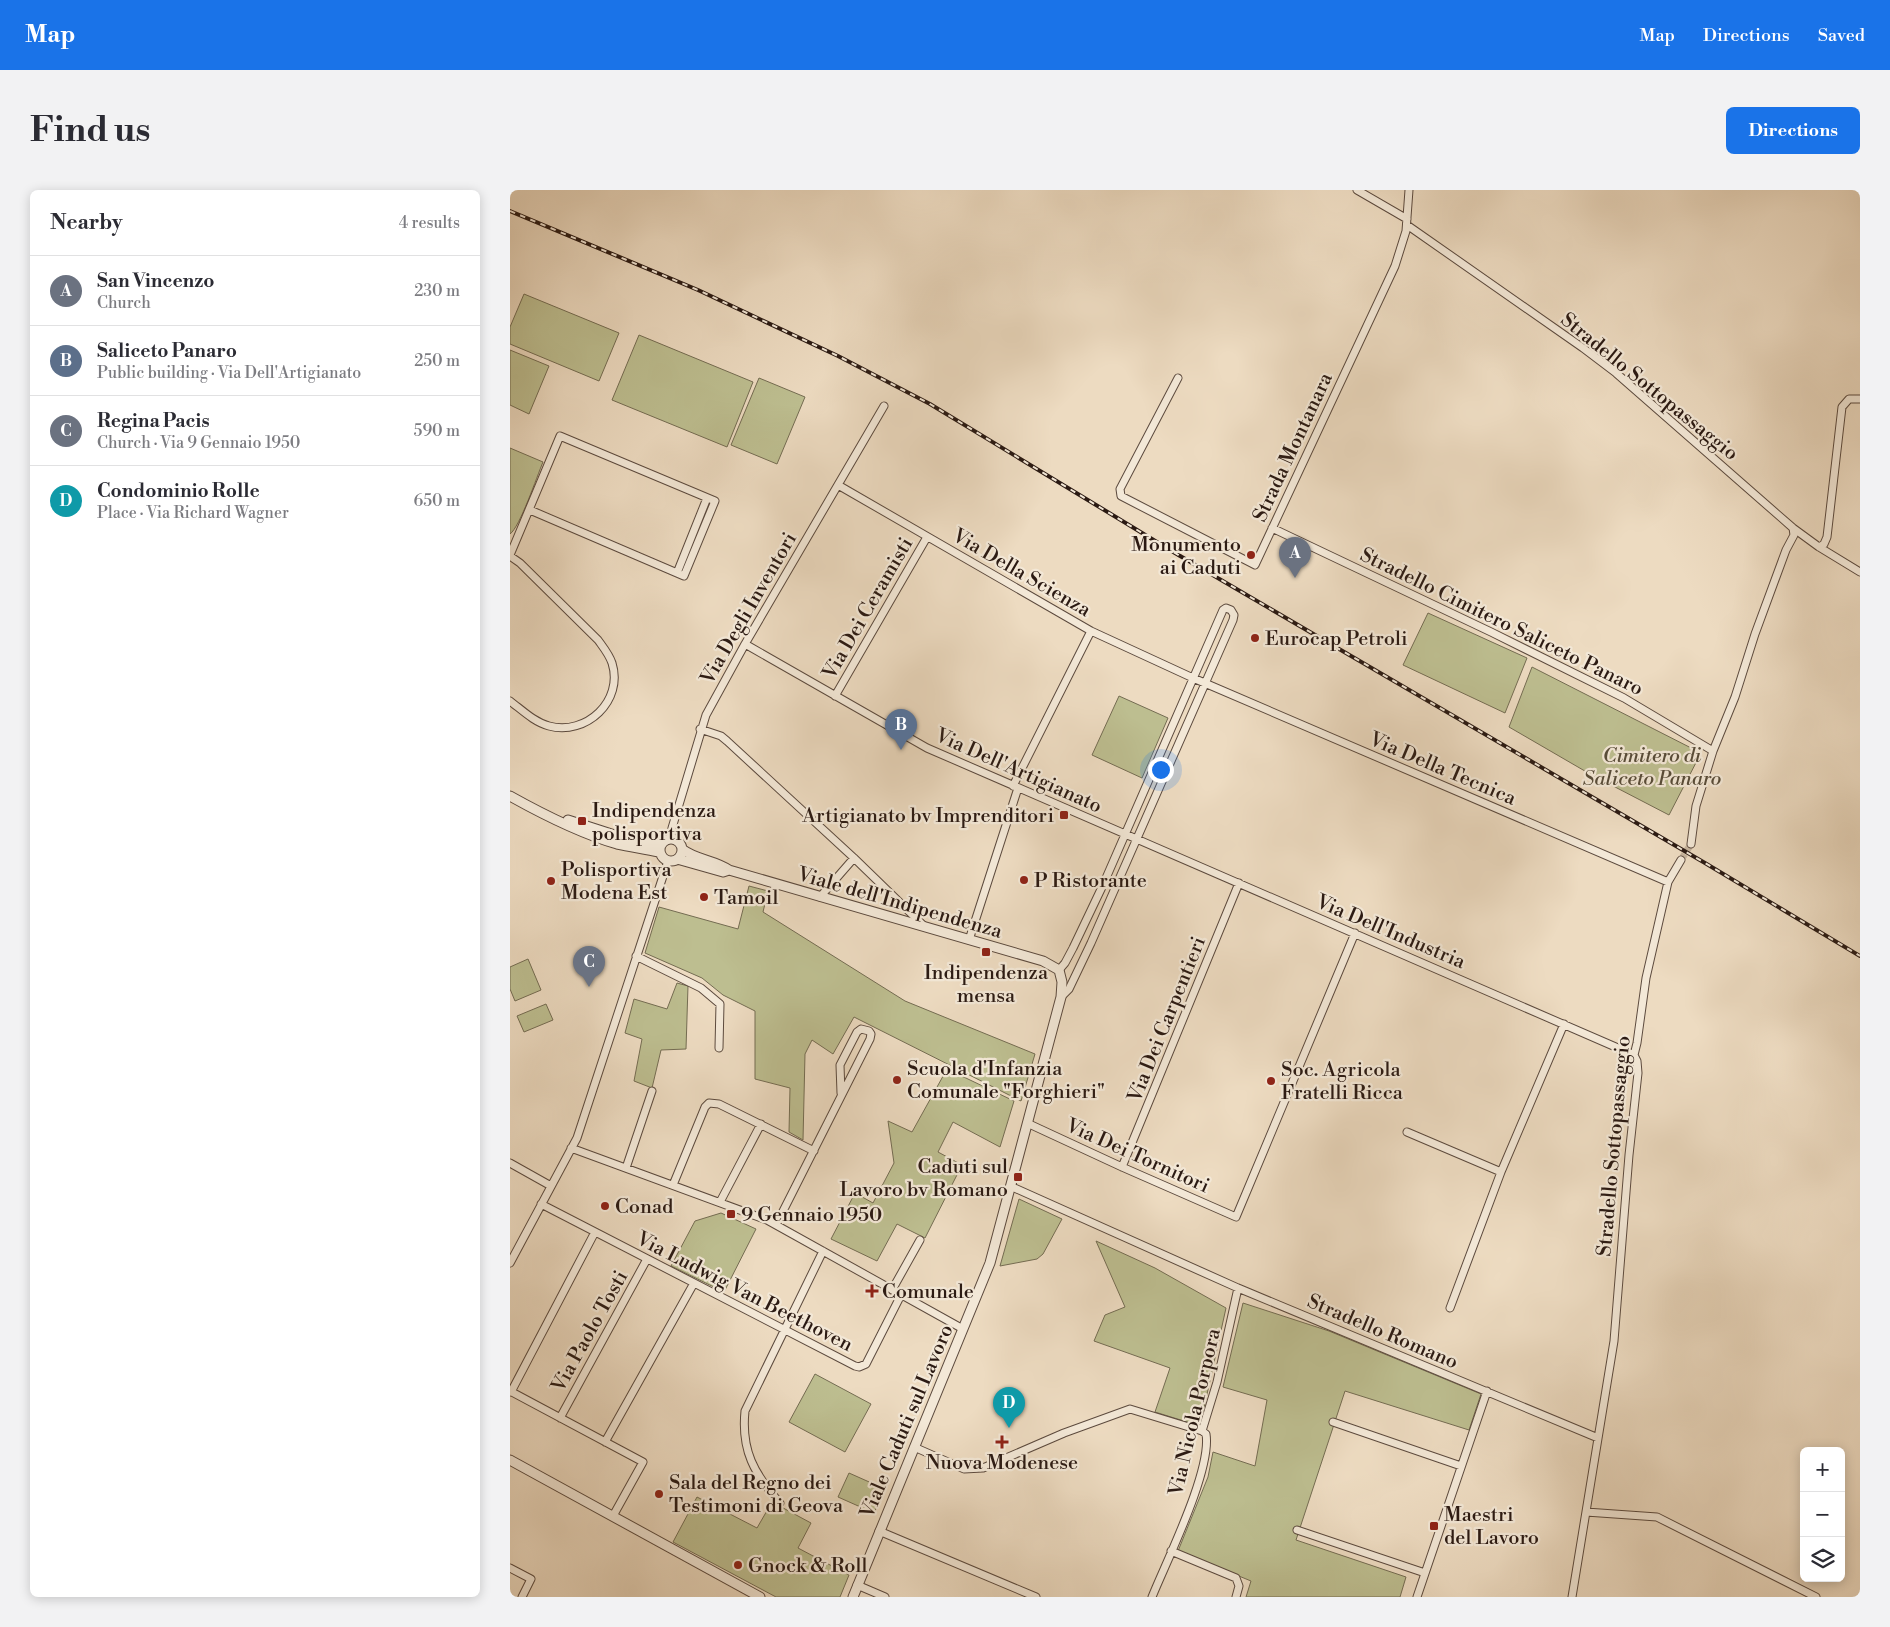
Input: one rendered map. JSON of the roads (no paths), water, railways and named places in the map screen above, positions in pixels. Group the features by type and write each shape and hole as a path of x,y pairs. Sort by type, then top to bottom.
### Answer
{"street":[{"name":"Stradello Sottopassaggio","path":"1357,190 1407,222 1616,373 1794,528 1819,547 1860,572"},
{"name":"Strada Montanara","path":"1178,378 1120,489 1121,496 1255,565 1395,266 1404,239 1409,190"},
{"path":"1819,547 1824,544 1827,537 1842,407 1849,399 1860,399"},
{"name":"Via Degli Inventori","path":"671,839 672,828 700,729 706,716 745,644 884,406"},
{"path":"510,701 543,724 560,728 578,726 593,719 605,706 610,699 614,680 612,663 598,640 520,563 510,556 560,436 714,502 680,575"},
{"name":"Via Della Scienza","path":"838,485 1091,631 1193,678"},
{"path":"680,575 707,498"},
{"path":"530,510 680,575"},
{"name":"Stradello Cimitero Saliceto Panaro","path":"1272,528 1491,632 1615,694 1713,751"},
{"path":"1691,844 1696,806 1713,751 1736,697 1755,634 1786,550 1794,535 1794,528"},
{"name":"Via Dei Ceramisti","path":"835,696 927,537"},
{"name":"Viale Caduti sul Lavoro","path":"853,1597 990,1263 1061,998 1062,982 1059,970 1073,948 1125,834 1223,610 1226,608 1231,610 1234,615 1233,620 1091,943 1069,989 1061,998"},
{"path":"969,940 1016,787 1091,631"},
{"name":"Via Dell'Artigianato","path":"745,644 927,748 1125,834"},
{"path":"1193,678 1205,683"},
{"name":"Via Della Tecnica","path":"1205,683 1668,882"},
{"path":"700,729 721,736 727,741 926,927"},
{"path":"510,796 585,833 616,844 661,847 671,839 677,841 682,849 681,854 677,859 668,861 662,858 661,847"},
{"path":"1125,834 1136,839"},
{"name":"Via Dell'Industria","path":"1136,839 1634,1054"},
{"name":"Viale dell'Indipendenza","path":"682,849 692,856 729,870 1043,961 1059,970"},
{"path":"820,897 854,858"},
{"name":"Viale dell'Indipendenza","path":"677,859 723,872 729,870"},
{"name":"Stradello Sottopassaggio","path":"1598,1438 1614,1341 1628,1165 1638,1073 1634,1054 1646,978 1668,882 1681,860"},
{"path":"510,1263 571,1148 583,1120 668,861"},
{"name":"Via Dei Carpentieri","path":"1122,1167 1239,883"},
{"name":"Via Dei Tornitori","path":"1027,1123 1236,1217 1355,933"},
{"path":"636,956 701,988 720,1004 719,1048"},
{"path":"1450,1308 1501,1172 1564,1024"},
{"path":"776,1225 841,1093 870,1039 869,1031 865,1029 857,1032 840,1065 841,1093"},
{"path":"626,1168 652,1091"},
{"path":"673,1185 705,1107 709,1103 719,1104 814,1151"},
{"path":"720,1202 761,1124"},
{"path":"1407,1132 1501,1172"},
{"path":"571,1148 750,1212 963,1329"},
{"path":"510,1163 551,1186"},
{"name":"Stradello Romano","path":"1010,1186 1238,1288 1598,1438"},
{"name":"Via Ludwig Van Beethoven","path":"541,1204 855,1366 866,1364 901,1294"},
{"path":"595,1232 511,1391 643,1462 613,1516"},
{"path":"892,1290 920,1240"},
{"path":"780,1503 758,1476 745,1443 745,1410 823,1251"},
{"name":"Via Paolo Tosti","path":"560,1418 647,1259"},
{"path":"605,1442 694,1283"},
{"name":"Via Nicola Porpora","path":"1152,1597 1196,1491 1207,1446 1206,1434 1202,1431 1217,1382 1238,1288"},
{"path":"1417,1597 1486,1391"},
{"path":"914,1448 964,1469 983,1468 1064,1433 1130,1409 1202,1431"},
{"path":"1333,1422 1461,1466"},
{"path":"1572,1597 1598,1438"},
{"path":"510,1460 760,1597"},
{"path":"1586,1512 1657,1517 1816,1597"},
{"path":"1297,1530 1425,1573"},
{"path":"879,1531 1036,1597"},
{"path":"1171,1551 1236,1578 1239,1586 1236,1597"},
{"path":"510,1568 531,1579 522,1597"},
{"path":"858,1585 884,1597"}],"tunnel":[{"path":"1681,860 1691,844"}],"railway":[{"path":"510,211 698,290 838,356 930,404 1175,553 1705,863 1860,956"}],"place":[{"name":"Monumento ai Caduti","path":"1251,555"},
{"name":"San Vincenzo","path":"1295,578"},
{"name":"Eurocap Petroli","path":"1255,638"},
{"name":"Saliceto Panaro","path":"901,750"},
{"name":"Artigianato bv Imprenditori","path":"1064,815"},
{"name":"Indipendenza polisportiva","path":"582,821"},
{"name":"P Ristorante","path":"1024,880"},
{"name":"Polisportiva Modena Est","path":"551,881"},
{"name":"Tamoil","path":"704,897"},
{"name":"Indipendenza mensa","path":"986,952"},
{"name":"Regina Pacis","path":"589,987"},
{"name":"Scuola d'Infanzia Comunale \"Forghieri\"","path":"897,1080"},
{"name":"Soc. Agricola Fratelli Ricca","path":"1271,1081"},
{"name":"Caduti sul Lavoro bv Romano","path":"1018,1177"},
{"name":"Conad","path":"605,1206"},
{"name":"9 Gennaio 1950","path":"731,1214"},
{"name":"Comunale","path":"872,1291"},
{"name":"Condominio Rolle","path":"1009,1428"},
{"name":"Nuova Modenese","path":"1002,1442"},
{"name":"Sala del Regno dei Testimoni di Geova","path":"659,1494"},
{"name":"Maestri del Lavoro","path":"1434,1526"},
{"name":"Gnock & Roll","path":"738,1565"}],"park label":[{"name":"Cimitero di Saliceto Panaro","path":"1652,766"}]}
